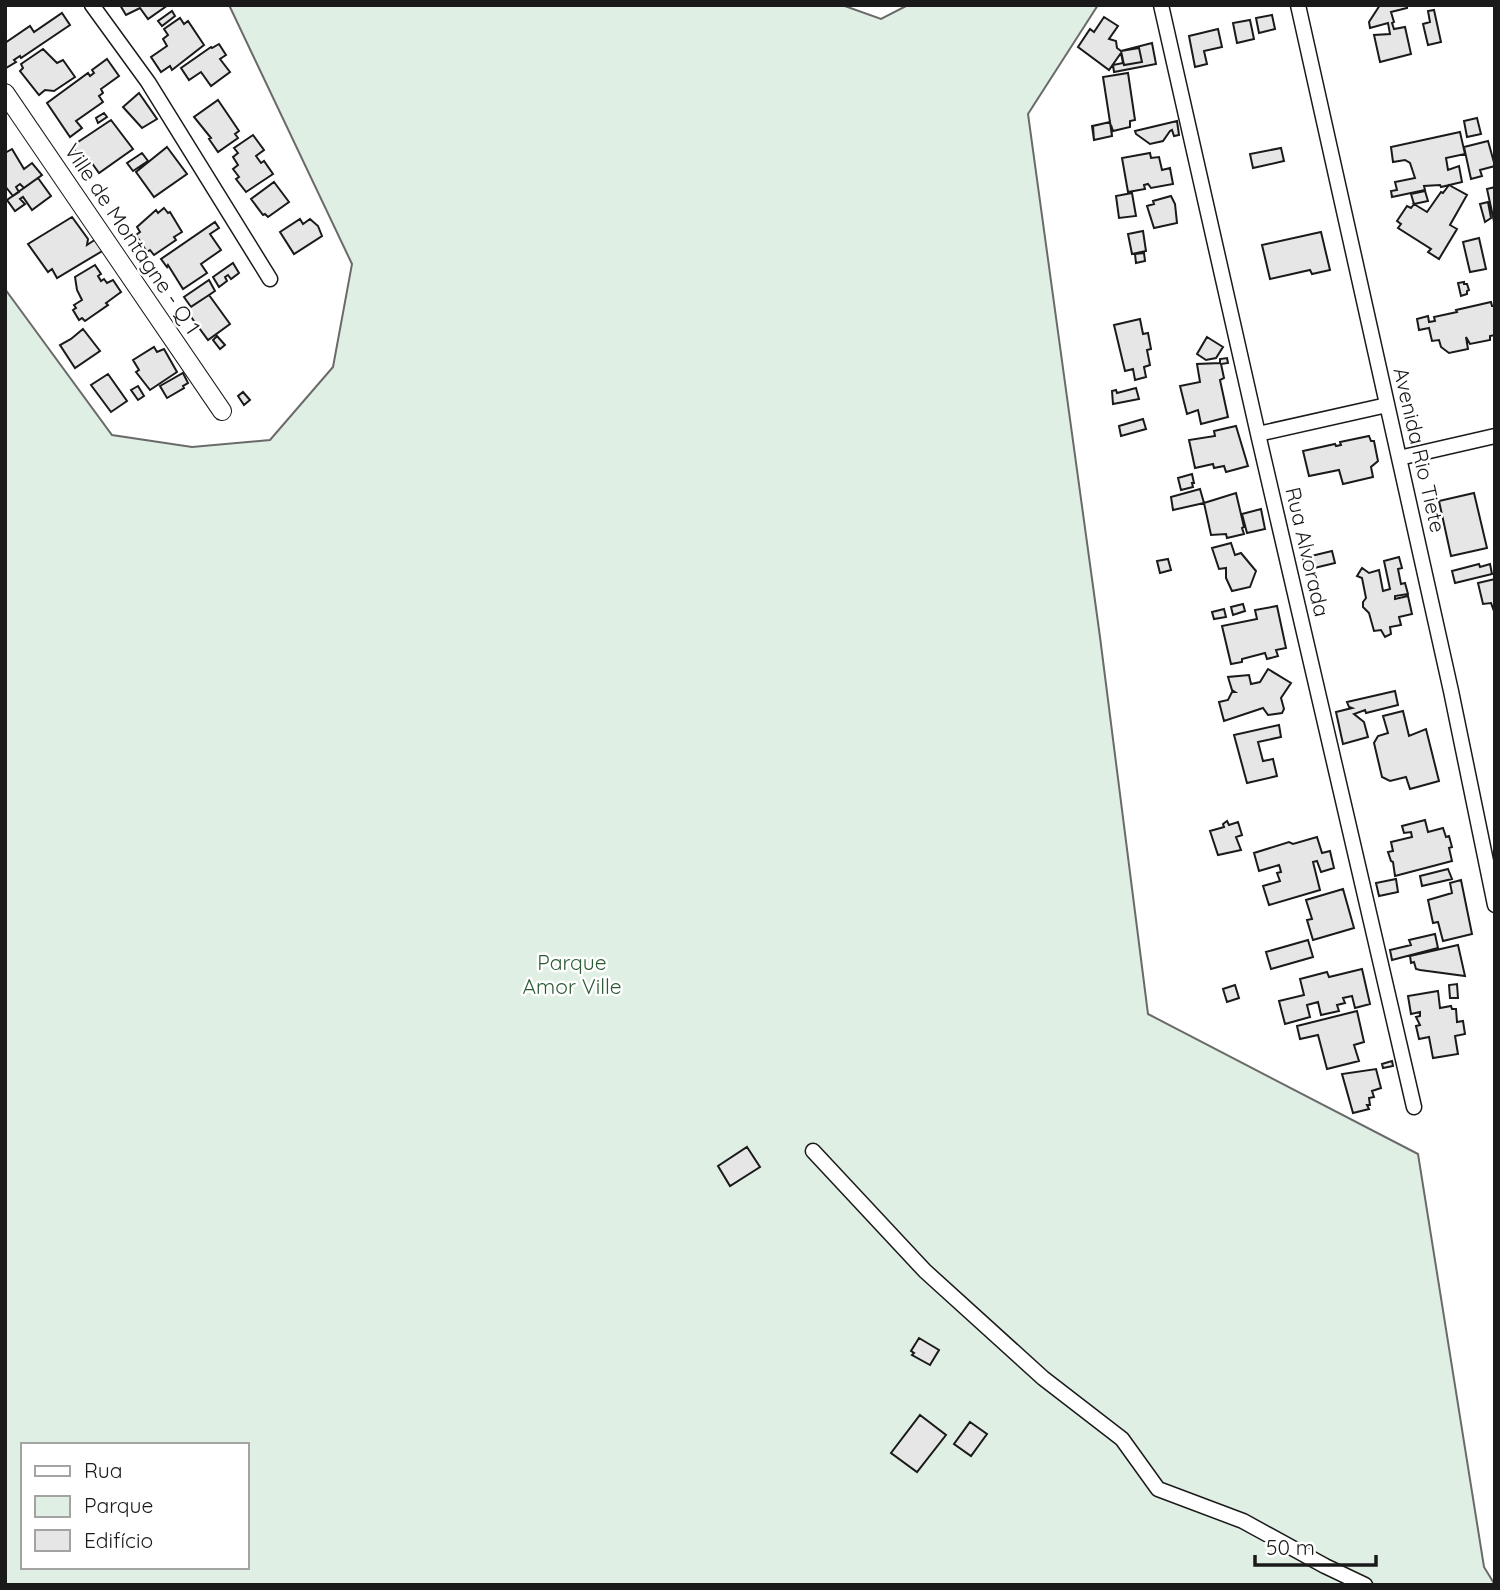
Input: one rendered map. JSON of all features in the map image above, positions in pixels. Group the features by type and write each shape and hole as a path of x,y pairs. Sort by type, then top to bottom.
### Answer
{"street":[{"path":"92,5 148,82 270,279"},
{"name":"Rua Alvorada","path":"1161,5 1414,1107"},
{"name":"Avenida Rio Tiete","path":"1298,5 1451,691 1495,905"},
{"name":"Ville de Montagne - Q 1","path":"5,93 222,411"},
{"path":"1258,435 1387,405"},
{"path":"1399,458 1495,436"},
{"path":"813,1151 925,1271 1043,1377 1122,1439 1158,1489 1243,1521 1365,1585"}],"green space":[{"name":"Parque Amor Ville","path":"229,5 842,5 881,19 908,5 1098,5 1028,114 1100,637 1148,1014 1418,1154 1484,1567 1495,1585 5,1585 5,289 112,435 192,447 270,440 333,367 352,264"}],"building":[{"path":"120,5 168,5 148,19 140,8 126,15"},
{"path":"1380,5 1407,5 1407,8 1391,12 1394,29 1405,27 1411,54 1380,62 1374,35 1390,34 1388,23 1370,28 1369,22"},
{"path":"1434,10 1441,42 1428,45 1423,24 1430,22 1428,11"},
{"path":"172,11 175,16 162,26 158,21"},
{"path":"62,13 70,25 14,60 16,62 6,68 5,43 30,26 34,32"},
{"path":"1272,15 1275,29 1259,33 1256,18"},
{"path":"1104,17 1118,26 1109,39 1116,41 1117,48 1121,51 1152,43 1156,64 1114,72 1113,65 1123,63 1121,53 1109,70 1078,47 1090,29 1094,32"},
{"path":"180,18 184,24 188,21 204,45 172,70 170,66 161,72 151,57 167,46 163,39 168,35 164,29"},
{"path":"1250,20 1254,39 1237,43 1233,23"},
{"path":"1218,29 1222,47 1204,51 1207,64 1195,67 1189,36"},
{"path":"219,44 226,55 220,59 230,72 211,86 201,72 189,80 181,68"},
{"path":"1139,48 1142,62 1124,65 1121,51"},
{"path":"43,49 57,63 63,60 75,77 54,91 45,90 39,95 20,71 23,68 21,64"},
{"path":"107,59 119,76 101,89 103,93 99,96 103,102 76,121 82,128 70,137 47,103 88,73 90,76 94,73 92,70"},
{"path":"1128,73 1135,120 1130,121 1130,127 1113,131 1111,125 1112,136 1094,140 1092,126 1110,122 1103,77"},
{"path":"139,93 157,119 142,128 123,107"},
{"path":"218,100 239,131 235,134 238,138 218,152 209,139 211,138 194,117"},
{"path":"104,113 107,117 98,123 96,118"},
{"path":"1477,118 1481,134 1467,137 1464,121"},
{"path":"111,120 133,149 99,173 89,159 83,163 72,146"},
{"path":"1177,121 1179,135 1174,136 1172,130 1163,141 1150,144 1135,131"},
{"path":"1110,122 1112,136 1094,140 1093,126"},
{"path":"1460,132 1465,154 1446,158 1448,170 1459,166 1462,182 1441,187 1424,186 1425,190 1392,197 1391,191 1397,190 1395,182 1415,178 1410,163 1405,160 1393,162 1391,147"},
{"path":"253,135 264,150 256,156 261,163 264,161 273,174 246,192 236,179 239,177 233,169 238,165 233,157 238,153 234,148"},
{"path":"1488,141 1495,166 1480,170 1482,176 1471,179 1464,147"},
{"path":"167,147 187,174 154,197 136,172"},
{"path":"1281,148 1284,161 1253,168 1250,154"},
{"path":"12,149 24,169 32,163 42,175 24,188 20,184 16,187 19,192 13,196 5,186 5,153"},
{"path":"142,153 148,161 133,171 127,163"},
{"path":"1150,153 1151,158 1159,157 1162,170 1170,168 1173,184 1151,188 1148,184 1144,185 1145,189 1128,192 1122,158"},
{"path":"38,178 51,196 32,210 23,197 20,199 25,204 15,211 7,200"},
{"path":"274,182 289,202 268,217 263,215 251,199"},
{"path":"1449,185 1467,195 1450,225 1457,229 1439,259 1428,252 1431,249 1398,228 1401,224 1397,221 1407,206 1411,208 1414,204 1427,212"},
{"path":"1495,187 1495,226 1487,189"},
{"path":"1425,191 1428,201 1414,204 1411,194"},
{"path":"1132,193 1136,216 1119,218 1116,196"},
{"path":"1171,196 1175,204 1177,223 1154,228 1147,206 1154,204 1153,201"},
{"path":"1488,202 1491,218 1485,222 1480,204"},
{"path":"164,208 170,212 182,232 174,237 176,240 154,255 150,250 147,252 136,235 140,232 137,227 156,210 158,213"},
{"path":"72,217 88,239 87,245 96,239 104,250 57,278 52,269 48,272 28,244"},
{"path":"300,219 303,224 310,219 318,226 322,236 294,254 280,232"},
{"path":"215,222 219,228 210,234 221,250 201,264 207,273 183,289 161,259"},
{"path":"1143,231 1146,251 1132,254 1128,234"},
{"path":"1321,232 1330,270 1312,274 1310,270 1270,279 1262,245"},
{"path":"1479,238 1486,269 1470,272 1463,242"},
{"path":"1144,253 1145,261 1136,263 1135,254"},
{"path":"233,263 239,273 231,279 228,275 225,277 227,281 219,287 213,277"},
{"path":"95,265 101,274 98,276 101,281 104,279 107,283 113,280 121,292 85,321 82,318 79,320 73,310 76,308 74,305 82,300 75,277"},
{"path":"209,280 215,291 191,307 184,297"},
{"path":"1464,282 1469,290 1461,296 1458,283"},
{"path":"209,295 230,324 208,340 186,310"},
{"path":"1491,302 1492,306 1495,306 1495,335 1490,336 1490,340 1470,344 1466,337 1468,349 1449,353 1441,347 1439,340 1432,341 1429,328 1419,330 1417,319 1428,316 1429,322 1435,321 1434,317"},
{"path":"1140,319 1143,334 1148,333 1150,365 1144,367 1146,377 1135,380 1133,369 1125,371 1114,325"},
{"path":"83,329 100,351 75,368 60,345"},
{"path":"217,336 225,345 220,349 213,340"},
{"path":"1207,337 1223,347 1216,358 1206,360 1197,354"},
{"path":"154,347 157,352 164,349 177,372 150,390 136,372 139,370 133,360"},
{"path":"1227,358 1228,363 1221,364 1224,378 1220,380 1228,417 1201,424 1198,410 1187,414 1180,386 1200,382 1197,364 1220,363 1220,359"},
{"path":"183,373 188,383 167,398 160,386"},
{"path":"108,374 127,401 111,412 91,385"},
{"path":"138,386 144,396 138,400 131,390"},
{"path":"1136,388 1139,399 1113,404 1112,391 1116,390 1117,393"},
{"path":"243,392 250,400 244,405 238,396"},
{"path":"1143,419 1146,429 1121,436 1119,426"},
{"path":"1236,426 1248,466 1226,472 1224,466 1214,468 1213,464 1195,468 1189,440 1215,436 1214,431"},
{"path":"1369,436 1371,441 1374,441 1378,461 1371,467 1373,477 1343,484 1339,470 1309,476 1303,451 1341,445 1340,442"},
{"path":"1192,474 1193,487 1181,490 1178,478"},
{"path":"1200,489 1204,503 1173,510 1171,497"},
{"path":"1236,493 1244,534 1227,538 1226,534 1211,535 1204,503"},
{"path":"1474,493 1487,548 1451,556 1439,501"},
{"path":"1261,509 1265,529 1247,533 1242,514"},
{"path":"1231,543 1235,555 1241,553 1256,571 1250,587 1232,591 1226,578 1226,568 1219,569 1212,548"},
{"path":"1332,551 1335,563 1306,570 1303,558"},
{"path":"1399,557 1402,568 1398,569 1401,584 1405,583 1408,594 1395,596 1395,599 1408,596 1412,614 1399,617 1401,625 1390,627 1391,634 1385,637 1381,630 1374,631 1369,613 1363,607 1366,598 1362,578 1357,576 1362,568 1369,573 1379,570 1383,591 1390,589 1384,561"},
{"path":"1168,559 1171,570 1160,573 1157,561"},
{"path":"1479,564 1480,567 1490,564 1492,574 1455,583 1452,571"},
{"path":"1495,579 1495,614 1491,603 1483,604 1478,583"},
{"path":"1243,604 1245,611 1233,615 1231,607"},
{"path":"1277,606 1286,648 1276,650 1278,656 1267,659 1265,653 1231,664 1222,626 1257,619 1255,610"},
{"path":"1224,609 1226,617 1214,619 1212,612"},
{"path":"1268,669 1291,683 1281,698 1284,709 1282,713 1268,715 1263,708 1224,721 1219,702 1228,700 1232,692 1235,692 1228,677 1249,675 1251,684 1260,682"},
{"path":"1395,691 1398,705 1354,714 1364,722 1368,737 1343,744 1336,712 1352,708 1347,702"},
{"path":"1403,711 1409,736 1426,729 1439,781 1410,789 1406,777 1390,781 1382,777 1374,743 1378,736 1388,733 1383,716"},
{"path":"1279,725 1281,737 1258,742 1263,761 1273,759 1277,776 1247,783 1234,735"},
{"path":"1425,820 1428,832 1443,828 1446,837 1449,836 1452,861 1395,876 1388,852 1393,851 1391,842 1412,837 1411,832 1404,833 1402,826"},
{"path":"1227,821 1229,825 1238,822 1242,835 1236,837 1241,850 1218,855 1210,831 1224,827 1223,824"},
{"path":"1317,837 1322,853 1330,851 1334,868 1321,872 1317,861 1313,862 1320,890 1269,905 1263,886 1280,881 1277,873 1281,872 1280,868 1279,865 1259,871 1254,853"},
{"path":"1448,869 1452,879 1422,886 1420,876"},
{"path":"1396,879 1398,892 1379,896 1376,883"},
{"path":"1461,880 1472,934 1443,941 1438,922 1433,923 1428,900 1452,893 1450,883"},
{"path":"1343,889 1354,928 1313,940 1307,920 1312,919 1306,900"},
{"path":"1435,934 1438,948 1392,960 1390,950 1411,945 1409,940"},
{"path":"1308,940 1313,957 1271,969 1266,952"},
{"path":"1458,945 1465,976 1420,970 1416,969 1414,962 1411,963 1410,956"},
{"path":"1362,969 1370,1004 1355,1008 1352,996 1343,998 1345,1003 1337,1005 1339,1011 1321,1015 1318,1002 1307,1005 1310,1017 1285,1024 1279,1001 1304,995 1300,979 1327,972 1329,977"},
{"path":"1457,984 1458,998 1450,998 1449,985"},
{"path":"1235,985 1239,998 1227,1002 1223,989"},
{"path":"1438,991 1440,1008 1451,1006 1456,1009 1457,1022 1463,1021 1465,1034 1455,1036 1458,1054 1433,1058 1429,1037 1419,1039 1416,1026 1420,1025 1416,1017 1420,1016 1420,1012 1411,1014 1408,996"},
{"path":"1357,1011 1364,1042 1354,1045 1359,1061 1327,1069 1318,1035 1300,1039 1297,1026"},
{"path":"1392,1061 1393,1066 1383,1068 1382,1064"},
{"path":"1376,1069 1381,1088 1372,1091 1374,1097 1369,1098 1369,1109 1353,1113 1342,1074"},
{"path":"747,1147 760,1167 730,1186 718,1166"},
{"path":"919,1338 939,1350 930,1365 912,1355 914,1353 911,1351"},
{"path":"920,1415 946,1435 917,1472 891,1453"},
{"path":"970,1422 987,1434 971,1456 954,1444"}]}
